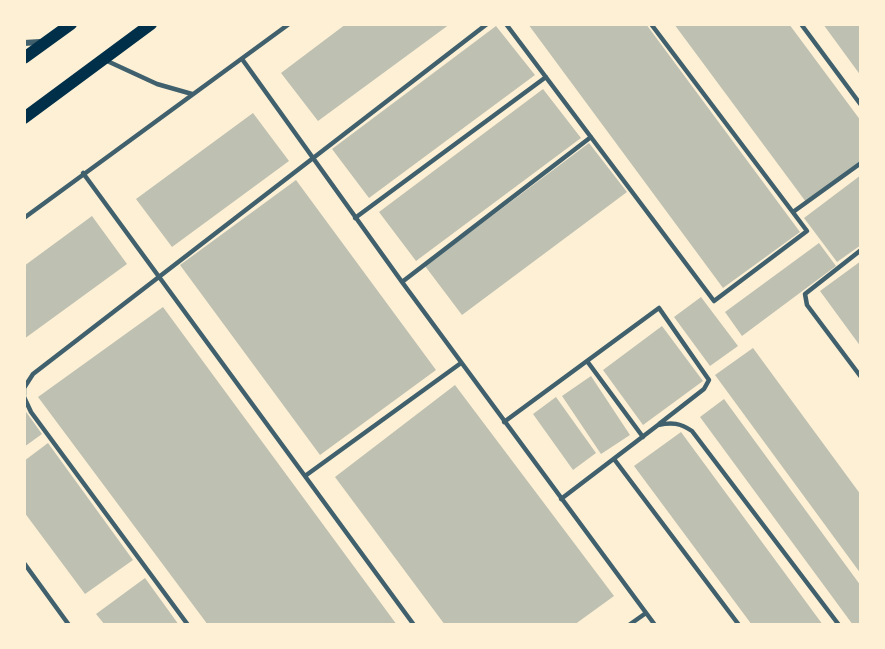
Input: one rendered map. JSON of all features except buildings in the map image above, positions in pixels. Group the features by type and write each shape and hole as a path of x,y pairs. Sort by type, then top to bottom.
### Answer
{"main road":[{"path":"24,58 71,24"},
{"path":"24,118 151,24"}],"street":[{"path":"24,43 47,42"}],"lane":[{"path":"24,218 289,24"},
{"path":"188,625 30,412 24,396 24,388 33,374 487,24"},
{"path":"506,24 714,301 807,231 651,24"},
{"path":"801,24 861,105"},
{"path":"103,59 157,84 192,94"},
{"path":"242,59 355,218 655,625"},
{"path":"355,218 546,77"},
{"path":"402,282 591,137"},
{"path":"793,212 861,163"},
{"path":"83,173 414,625"},
{"path":"861,250 805,294 807,305 861,377"},
{"path":"504,422 659,308 709,380 704,389 561,499"},
{"path":"587,361 643,436"},
{"path":"305,476 461,363"},
{"path":"658,425 670,422 681,424 692,431 839,625"},
{"path":"614,459 739,625"},
{"path":"24,563 69,625"},
{"path":"629,625 646,613"}]}
